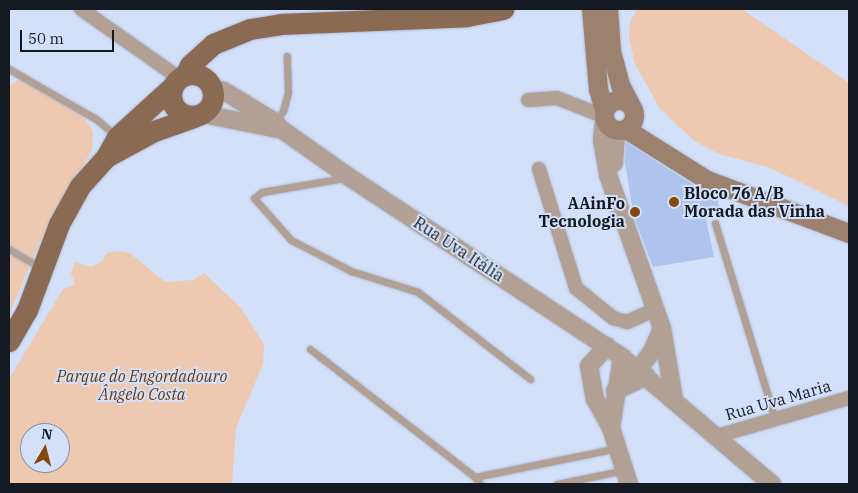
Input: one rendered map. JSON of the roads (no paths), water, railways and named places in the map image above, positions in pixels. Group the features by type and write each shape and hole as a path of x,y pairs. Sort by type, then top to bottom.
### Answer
{"main road":[{"path":"198,115 183,115 174,108 170,97 179,80 190,64 213,44 250,29 280,24 424,19 503,9"},
{"path":"591,9 598,89 617,118 668,157 707,180 849,233"},
{"path":"608,9 611,51 620,85 617,118"},
{"path":"106,157 154,131 198,115 212,102 210,85 214,53 227,38"},
{"path":"9,341 27,310 59,224 80,186 106,157 117,136 179,80 202,76 210,85"}],"street":[{"path":"81,9 179,80"},
{"name":"Rua Uva Itália","path":"210,85 224,91 349,177 622,356 772,484"},
{"path":"528,100 558,98 617,118 602,140 608,174 614,186 662,328 674,400"},
{"name":"Rua Uva Itália","path":"198,115 276,126"},
{"path":"539,169 576,288 613,318 627,322 656,309"},
{"path":"615,391 643,372 662,328"},
{"path":"580,329 595,399 611,428 627,477"},
{"path":"589,366 607,346"},
{"path":"611,428 615,391 622,356"},
{"name":"Rua Uva Maria","path":"717,436 849,398"}],"lane":[{"path":"276,126 283,111 288,92 287,56"},
{"path":"9,68 96,119 117,136"},
{"path":"349,177 262,192 254,198 291,240 351,271 418,292 530,379"},
{"path":"715,223 775,419"},
{"path":"9,248 42,269"},
{"path":"310,349 477,481 618,448"},
{"path":"557,484 627,477"}],"place":[{"name":"Bloco 76 A/B Morada das Vinha","path":"674,202"},
{"name":"AAinFo Tecnologia","path":"635,212"}],"park label":[{"name":"Parque do Engordadouro Ângelo Costa","path":"142,385"}]}
